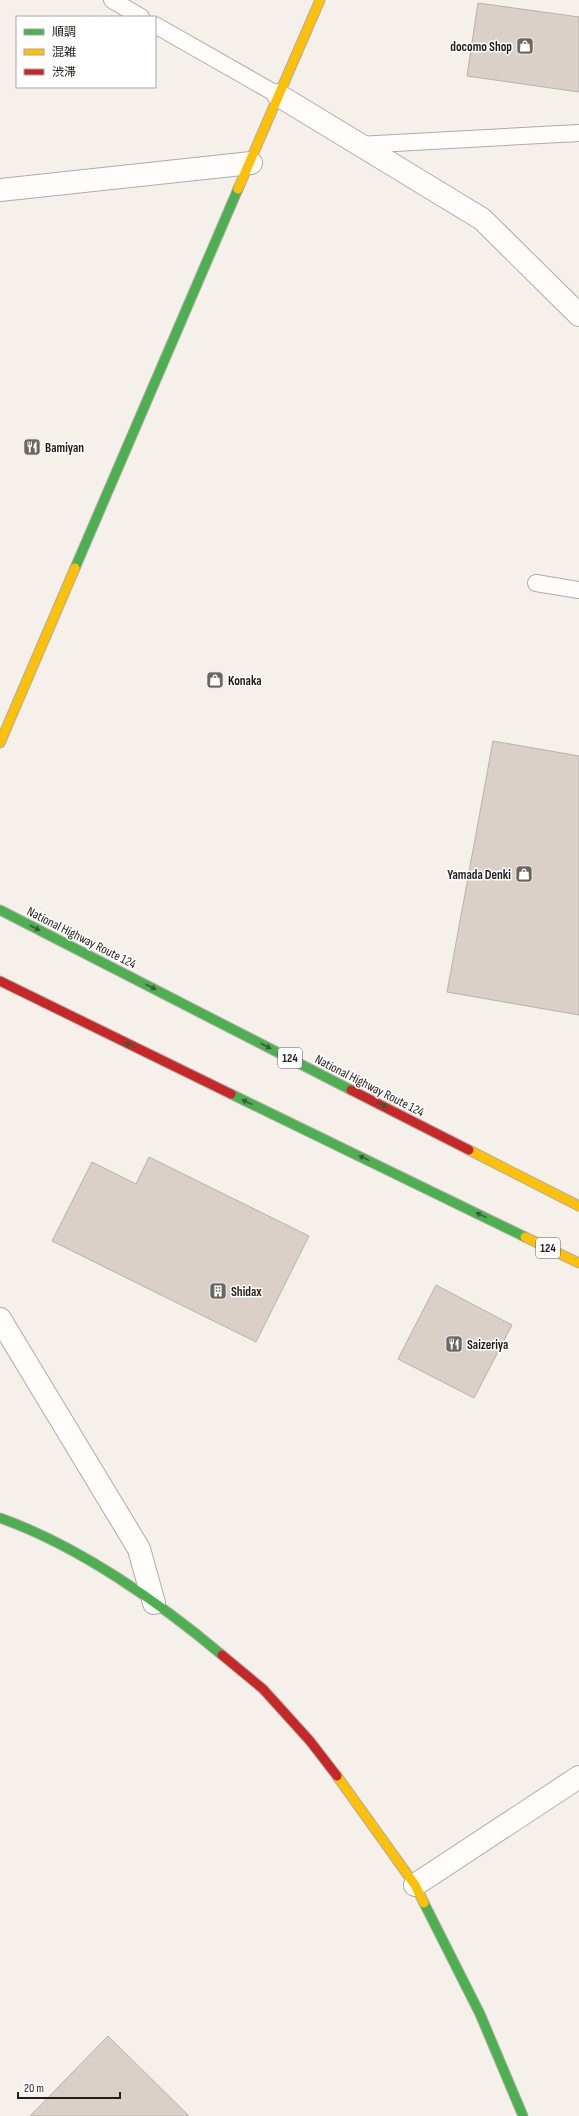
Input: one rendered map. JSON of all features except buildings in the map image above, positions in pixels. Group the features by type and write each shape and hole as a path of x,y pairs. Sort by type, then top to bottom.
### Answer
{"main road":[{"path":"0,743 320,0"},
{"name":"National Highway Route 124","path":"0,910 579,1206"},
{"name":"124","path":"0,982 579,1263"},
{"path":"0,1518 31,1528 98,1566 154,1603 213,1647 263,1689 315,1747 361,1807 415,1885 448,1945 477,2007 506,2072 523,2116"}],"street":[{"path":"278,95 482,219 579,315"},
{"path":"0,190 251,163"},
{"path":"0,1319 139,1549 154,1603"},
{"path":"415,1885 579,1777"}],"lane":[{"path":"112,0 139,16"},
{"path":"156,26 278,95"},
{"path":"358,145 579,133"},
{"path":"536,583 579,590"}],"traffic: fast":[{"path":"75,568 238,189"},
{"path":"0,910 351,1090"},
{"path":"231,1094 525,1237"},
{"path":"0,1518 29,1529 87,1559 144,1595 172,1615 222,1655"},
{"path":"424,1903 480,2014 523,2116"}],"traffic: slow":[{"path":"238,189 320,0"},
{"path":"0,743 75,568"},
{"path":"469,1150 579,1206"},
{"path":"525,1237 579,1263"},
{"path":"337,1776 415,1885 424,1903"}],"traffic: jam":[{"path":"0,981 231,1094"},
{"path":"351,1090 469,1150"},
{"path":"222,1655 263,1689 310,1741 337,1776"}],"place":[{"name":"docomo Shop","path":"525,46"},
{"name":"Bamiyan","path":"32,447"},
{"name":"Konaka","path":"215,680"},
{"name":"Yamada Denki","path":"524,874"},
{"name":"Shidax","path":"218,1291"},
{"name":"Saizeriya","path":"454,1344"}]}
